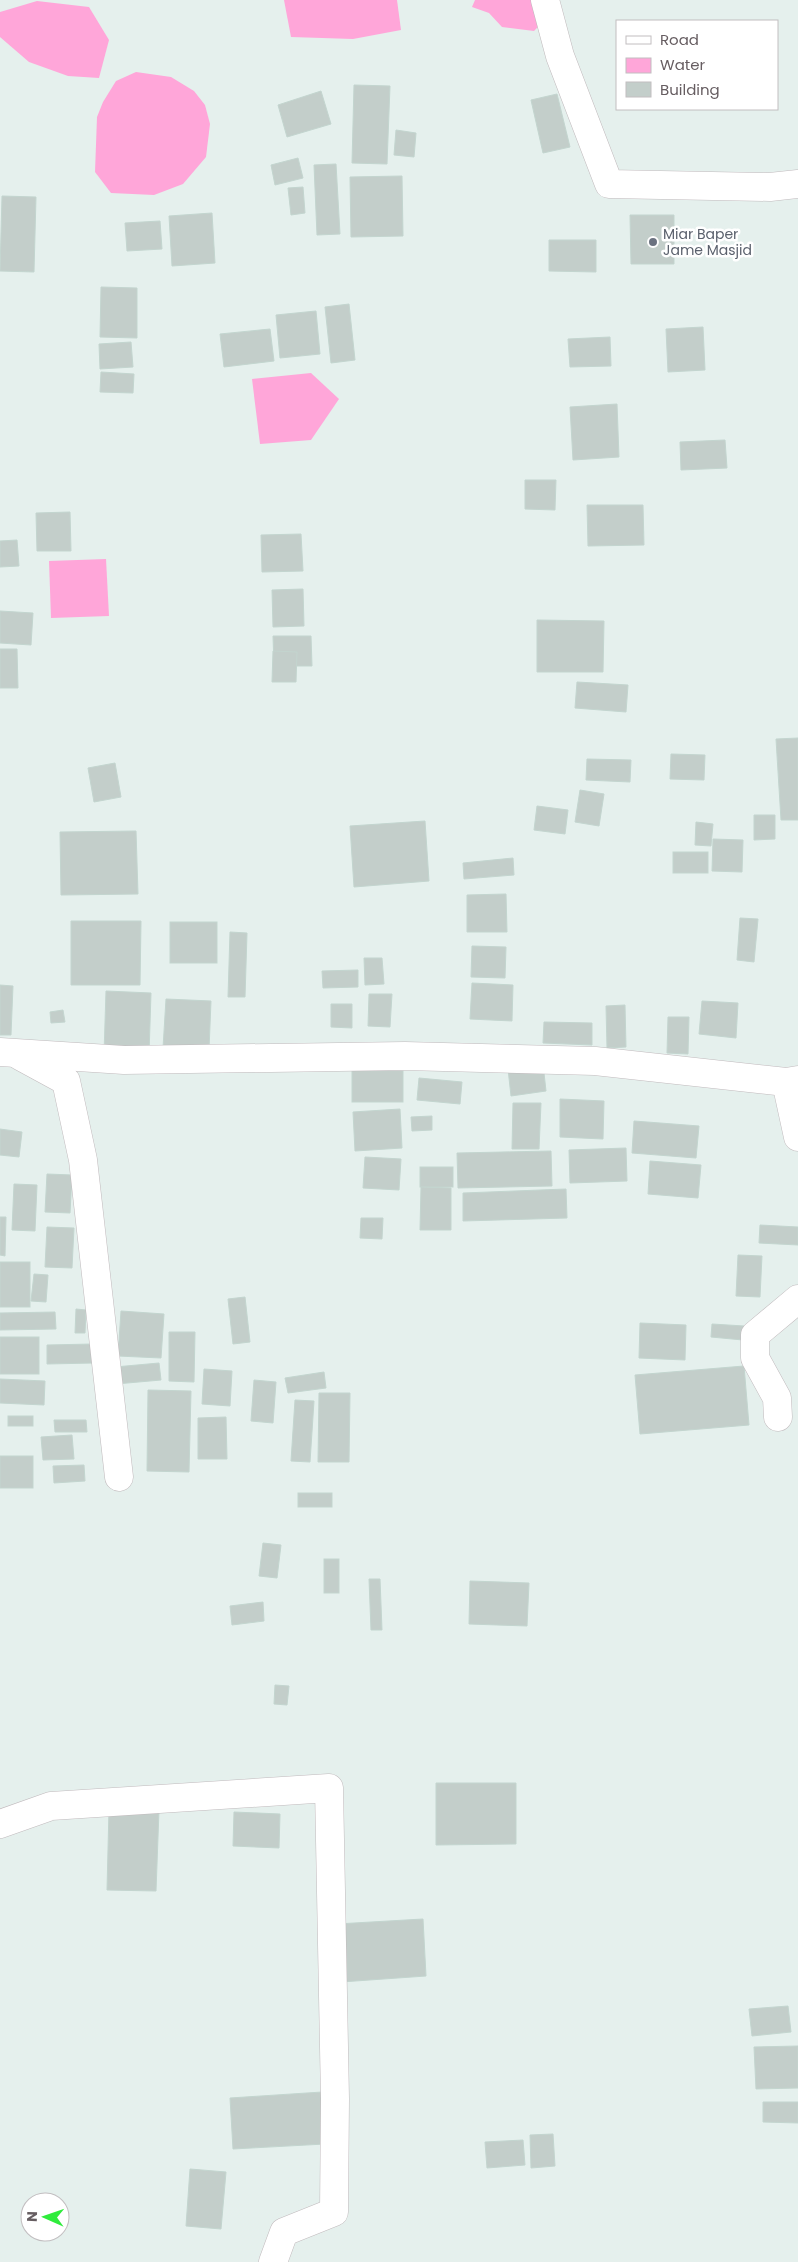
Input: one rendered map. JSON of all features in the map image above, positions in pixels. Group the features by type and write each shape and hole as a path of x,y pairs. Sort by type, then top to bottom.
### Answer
{"street":[{"path":"545,0 560,56 609,184 770,187 798,184"},
{"path":"7,1052 124,1060 405,1056 595,1061 792,1081 798,1137"},
{"path":"7,1052 66,1081 82,1160 119,1477"},
{"path":"778,1417 777,1398 755,1358 755,1335 798,1299"},
{"path":"0,1824 51,1806 328,1788 335,2099 334,2212 284,2232 273,2262"}],"water":[{"path":"284,0 397,0 401,30 353,39 291,37"},
{"path":"475,0 559,0 555,9 534,31 502,27 489,13 472,7"},
{"path":"37,1 89,7 109,40 99,78 68,76 29,62 0,37 0,12"},
{"path":"136,72 171,77 194,91 205,105 210,124 206,157 183,184 154,195 111,193 95,172 97,117 103,102 116,81"},
{"path":"311,373 339,399 311,440 260,444 252,379"},
{"path":"106,559 109,616 51,618 49,561"}],"building":[{"path":"354,85 390,86 387,164 352,163"},
{"path":"321,91 331,124 287,137 278,105"},
{"path":"557,94 570,147 543,153 531,100"},
{"path":"396,130 416,133 414,157 394,155"},
{"path":"298,158 303,178 275,185 271,165"},
{"path":"336,164 340,234 317,235 314,165"},
{"path":"402,176 403,236 351,237 350,177"},
{"path":"303,187 305,213 291,215 288,188"},
{"path":"2,196 36,197 34,272 0,271"},
{"path":"212,213 215,263 172,266 169,216"},
{"path":"630,215 674,215 674,264 631,264"},
{"path":"160,221 162,249 127,251 125,223"},
{"path":"549,240 596,240 596,272 549,271"},
{"path":"101,287 137,288 137,338 100,337"},
{"path":"349,304 355,360 331,363 325,307"},
{"path":"316,311 320,354 280,358 276,315"},
{"path":"703,327 705,370 668,372 666,329"},
{"path":"270,329 274,361 224,367 220,334"},
{"path":"610,337 611,366 570,367 568,339"},
{"path":"131,342 133,367 100,369 99,344"},
{"path":"101,372 134,374 133,393 100,392"},
{"path":"617,404 619,457 573,460 570,407"},
{"path":"725,440 727,468 681,470 680,442"},
{"path":"525,480 556,480 555,510 525,509"},
{"path":"587,505 643,505 644,545 588,546"},
{"path":"70,512 71,551 37,551 36,513"},
{"path":"301,534 303,571 262,572 261,535"},
{"path":"17,540 19,566 0,567 0,541"},
{"path":"303,589 304,626 273,627 272,590"},
{"path":"0,611 33,613 31,645 0,643"},
{"path":"537,620 604,621 603,672 537,672"},
{"path":"273,636 311,636 312,666 274,666"},
{"path":"0,649 17,649 18,688 0,688"},
{"path":"273,651 297,652 296,682 272,682"},
{"path":"577,682 628,685 626,712 575,708"},
{"path":"798,738 798,820 781,820 776,739"},
{"path":"671,754 705,755 704,780 670,779"},
{"path":"587,759 631,760 630,782 586,780"},
{"path":"115,763 121,797 94,802 88,768"},
{"path":"580,790 604,794 599,826 575,822"},
{"path":"537,806 568,810 565,834 534,830"},
{"path":"754,815 775,815 775,839 754,840"},
{"path":"425,821 429,881 354,887 350,826"},
{"path":"696,822 713,824 711,846 695,845"},
{"path":"136,831 138,894 61,895 60,832"},
{"path":"713,839 743,840 742,872 712,871"},
{"path":"673,852 708,852 708,873 673,873"},
{"path":"513,858 514,875 464,879 463,863"},
{"path":"506,894 507,932 467,932 467,895"},
{"path":"740,918 758,919 754,962 737,960"},
{"path":"71,921 141,921 140,985 71,985"},
{"path":"170,922 217,922 217,963 170,963"},
{"path":"230,932 247,933 245,997 228,997"},
{"path":"472,946 506,947 505,978 471,977"},
{"path":"364,958 382,958 384,984 365,985"},
{"path":"358,970 358,987 323,988 322,971"},
{"path":"472,983 513,985 512,1021 470,1019"},
{"path":"0,985 13,986 11,1035 0,1035"},
{"path":"106,991 151,993 149,1055 104,1054"},
{"path":"369,994 392,994 390,1027 368,1026"},
{"path":"166,999 211,1001 209,1050 163,1048"},
{"path":"702,1001 738,1003 736,1038 699,1034"},
{"path":"331,1004 352,1004 352,1028 331,1027"},
{"path":"625,1005 626,1047 607,1048 606,1006"},
{"path":"63,1010 65,1022 51,1023 50,1012"},
{"path":"668,1017 689,1017 688,1054 667,1053"},
{"path":"544,1022 592,1023 592,1045 543,1043"},
{"path":"352,1062 403,1062 403,1102 352,1102"},
{"path":"543,1064 546,1091 511,1096 508,1069"},
{"path":"419,1078 462,1082 460,1104 417,1100"},
{"path":"560,1099 604,1101 603,1139 560,1137"},
{"path":"513,1103 541,1103 539,1149 512,1149"},
{"path":"400,1109 402,1148 355,1151 353,1112"},
{"path":"432,1116 432,1130 412,1131 411,1117"},
{"path":"634,1121 699,1126 696,1158 632,1153"},
{"path":"0,1129 22,1132 19,1157 0,1155"},
{"path":"626,1148 627,1181 570,1183 569,1150"},
{"path":"551,1151 552,1186 458,1188 457,1153"},
{"path":"365,1157 401,1159 399,1190 363,1188"},
{"path":"650,1161 701,1165 698,1198 648,1194"},
{"path":"420,1167 453,1167 453,1187 420,1187"},
{"path":"47,1174 72,1175 70,1213 45,1212"},
{"path":"14,1184 37,1185 35,1231 12,1230"},
{"path":"421,1187 451,1188 451,1230 420,1230"},
{"path":"566,1189 567,1218 463,1221 463,1193"},
{"path":"0,1217 6,1217 5,1256 0,1255"},
{"path":"361,1218 383,1218 382,1239 360,1238"},
{"path":"760,1225 798,1227 798,1245 759,1243"},
{"path":"47,1227 74,1228 72,1268 45,1267"},
{"path":"738,1255 762,1256 760,1297 736,1296"},
{"path":"0,1262 30,1262 30,1307 0,1307"},
{"path":"34,1274 48,1275 46,1302 31,1301"},
{"path":"245,1297 250,1342 233,1344 228,1299"},
{"path":"76,1309 86,1310 85,1333 75,1333"},
{"path":"121,1311 164,1314 161,1358 118,1356"},
{"path":"55,1312 56,1329 0,1330 0,1313"},
{"path":"640,1323 686,1325 685,1360 639,1358"},
{"path":"712,1324 744,1326 743,1340 711,1337"},
{"path":"169,1332 195,1332 194,1382 169,1381"},
{"path":"0,1337 39,1337 39,1374 0,1374"},
{"path":"93,1344 93,1363 47,1364 47,1345"},
{"path":"159,1363 161,1380 116,1384 115,1367"},
{"path":"744,1366 749,1425 640,1434 635,1375"},
{"path":"204,1369 232,1371 230,1406 202,1404"},
{"path":"324,1372 326,1388 288,1393 285,1378"},
{"path":"0,1379 45,1381 44,1405 0,1403"},
{"path":"254,1380 276,1382 273,1423 251,1421"},
{"path":"148,1390 191,1391 189,1472 147,1471"},
{"path":"319,1393 350,1393 349,1462 318,1462"},
{"path":"295,1400 314,1401 310,1462 291,1461"},
{"path":"8,1416 33,1416 33,1426 8,1426"},
{"path":"226,1417 227,1459 198,1459 198,1418"},
{"path":"54,1420 86,1420 87,1432 55,1432"},
{"path":"72,1435 74,1459 43,1460 41,1437"},
{"path":"0,1456 33,1456 33,1488 0,1488"},
{"path":"84,1465 85,1481 54,1483 53,1466"},
{"path":"298,1493 332,1493 332,1507 298,1507"},
{"path":"263,1543 281,1545 277,1578 259,1576"},
{"path":"324,1559 339,1559 339,1593 324,1593"},
{"path":"369,1579 380,1579 382,1630 371,1630"},
{"path":"470,1581 529,1583 527,1626 469,1624"},
{"path":"263,1602 264,1621 232,1625 230,1606"},
{"path":"275,1685 289,1686 287,1705 274,1704"},
{"path":"436,1783 516,1783 516,1844 436,1845"},
{"path":"109,1809 159,1810 156,1891 107,1890"},
{"path":"234,1812 280,1814 279,1848 233,1846"},
{"path":"423,1919 426,1976 341,1982 337,1924"},
{"path":"788,2006 791,2032 752,2036 749,2009"},
{"path":"798,2046 798,2088 756,2089 754,2047"},
{"path":"322,2092 325,2144 233,2149 230,2098"},
{"path":"763,2102 798,2102 798,2123 763,2122"},
{"path":"553,2134 555,2166 531,2168 530,2135"},
{"path":"523,2140 525,2165 487,2168 485,2142"},
{"path":"190,2169 226,2172 221,2229 186,2226"}],"place":[{"name":"Miar Baper Jame Masjid","path":"653,242"}]}
